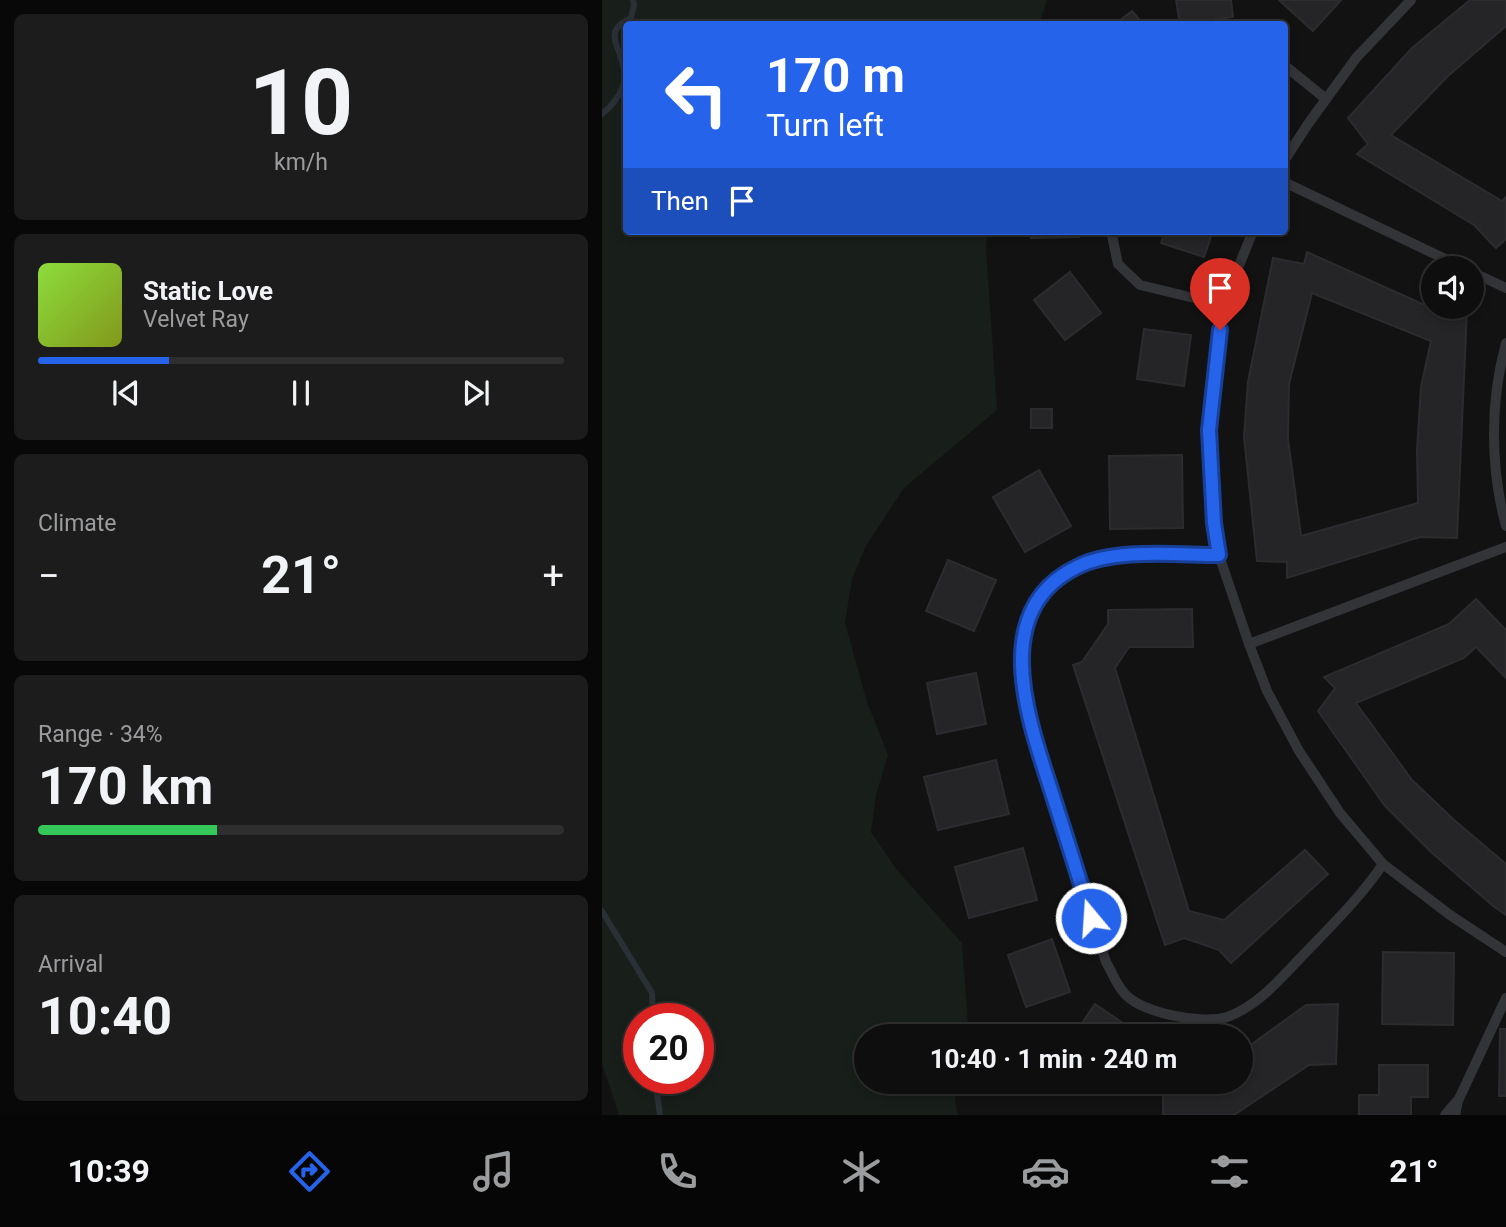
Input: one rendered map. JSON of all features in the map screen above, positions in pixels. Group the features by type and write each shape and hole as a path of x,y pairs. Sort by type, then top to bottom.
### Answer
{"lane":[{"path":"1288,155 1356,58 1411,0"},
{"path":"1288,68 1326,99"},
{"path":"1288,184 1439,256"},
{"path":"1112,235 1118,264 1140,285 1223,305"},
{"path":"1251,235 1223,305 1209,430 1214,523 1219,555 1249,644 1267,691 1299,751 1340,813 1383,864 1450,915 1506,952"},
{"path":"1484,278 1506,288"},
{"path":"1506,342 1496,402 1494,446 1498,498 1506,526"},
{"path":"1249,644 1506,547"},
{"path":"1219,555 1108,557 1078,566 1056,579 1035,601 1025,628 1023,680 1030,722 1106,962 1125,995 1143,1007 1166,1015 1223,1018 1259,998 1275,984 1364,892 1383,864"},
{"path":"1455,1115 1458,1101 1506,998"},
{"path":"1445,1115 1458,1101"}],"shaded area":[{"path":"602,0 1047,0 1040,21 623,21 623,235 988,235 986,247 997,410 904,488 866,546 852,579 845,623 867,702 888,755 876,795 871,832 897,870 962,943 968,1024 854,1024 854,1094 956,1094 958,1115 619,1115 602,1063"}],"building":[{"path":"1176,0 1231,0 1233,17 1180,21"},
{"path":"1279,0 1341,0 1313,31"},
{"path":"1470,0 1506,0 1506,26 1448,76 1391,135 1502,201 1506,197 1506,239 1496,248 1474,225 1357,154 1368,144 1348,118 1412,48"},
{"path":"1132,11 1140,21 1119,21"},
{"path":"1031,235 1079,237 1031,238"},
{"path":"1164,235 1212,235 1204,257 1161,243"},
{"path":"1307,252 1421,303 1421,319 1467,319 1457,538 1420,537 1287,578 1287,562 1257,561 1244,437 1248,382 1273,258 1304,264","holes":["1312,293 1431,341 1421,387 1417,450 1418,503 1301,536 1288,439 1289,384"]},
{"path":"1070,272 1101,313 1065,340 1034,300"},
{"path":"1144,329 1191,335 1184,386 1137,379"},
{"path":"1031,409 1052,409 1052,428 1031,428"},
{"path":"1182,455 1183,528 1110,529 1109,456"},
{"path":"1039,470 1071,526 1025,552 993,497"},
{"path":"948,560 996,580 974,631 926,611"},
{"path":"1476,599 1506,630 1506,678 1476,647 1464,658 1356,703 1412,780 1506,864 1506,915 1431,852 1385,806 1318,711 1335,688 1324,677 1449,624"},
{"path":"1192,609 1193,647 1129,647 1115,668 1189,911 1224,920 1305,850 1328,874 1231,963 1219,950 1184,938 1165,945 1073,665 1082,662 1108,624 1108,610"},
{"path":"976,673 986,724 937,734 927,683"},
{"path":"996,760 1009,814 938,830 924,777"},
{"path":"1023,848 1037,900 969,918 955,867"},
{"path":"1052,939 1070,992 1026,1007 1008,955"},
{"path":"1383,952 1454,953 1453,1025 1382,1024"},
{"path":"1095,1004 1124,1024 1081,1024"},
{"path":"1338,1004 1336,1064 1309,1065 1234,1115 1163,1115 1163,1094 1253,1094 1253,1043 1306,1005"},
{"path":"1500,1029 1506,1029 1506,1096 1499,1096"},
{"path":"1379,1065 1428,1065 1428,1097 1411,1097 1411,1115 1359,1115 1359,1095 1379,1095"}],"waterway":[{"path":"626,21 631,18 633,0"},
{"path":"623,23 617,28 615,35 623,63"},
{"path":"602,114 616,100 623,86"},
{"path":"602,911 652,993 652,1003"},
{"path":"657,1094 660,1115"}],"route":[{"path":"1091,918 1030,722 1023,680 1025,628 1035,601 1056,579 1078,566 1108,557 1219,555 1214,523 1209,430 1220,330"}]}
